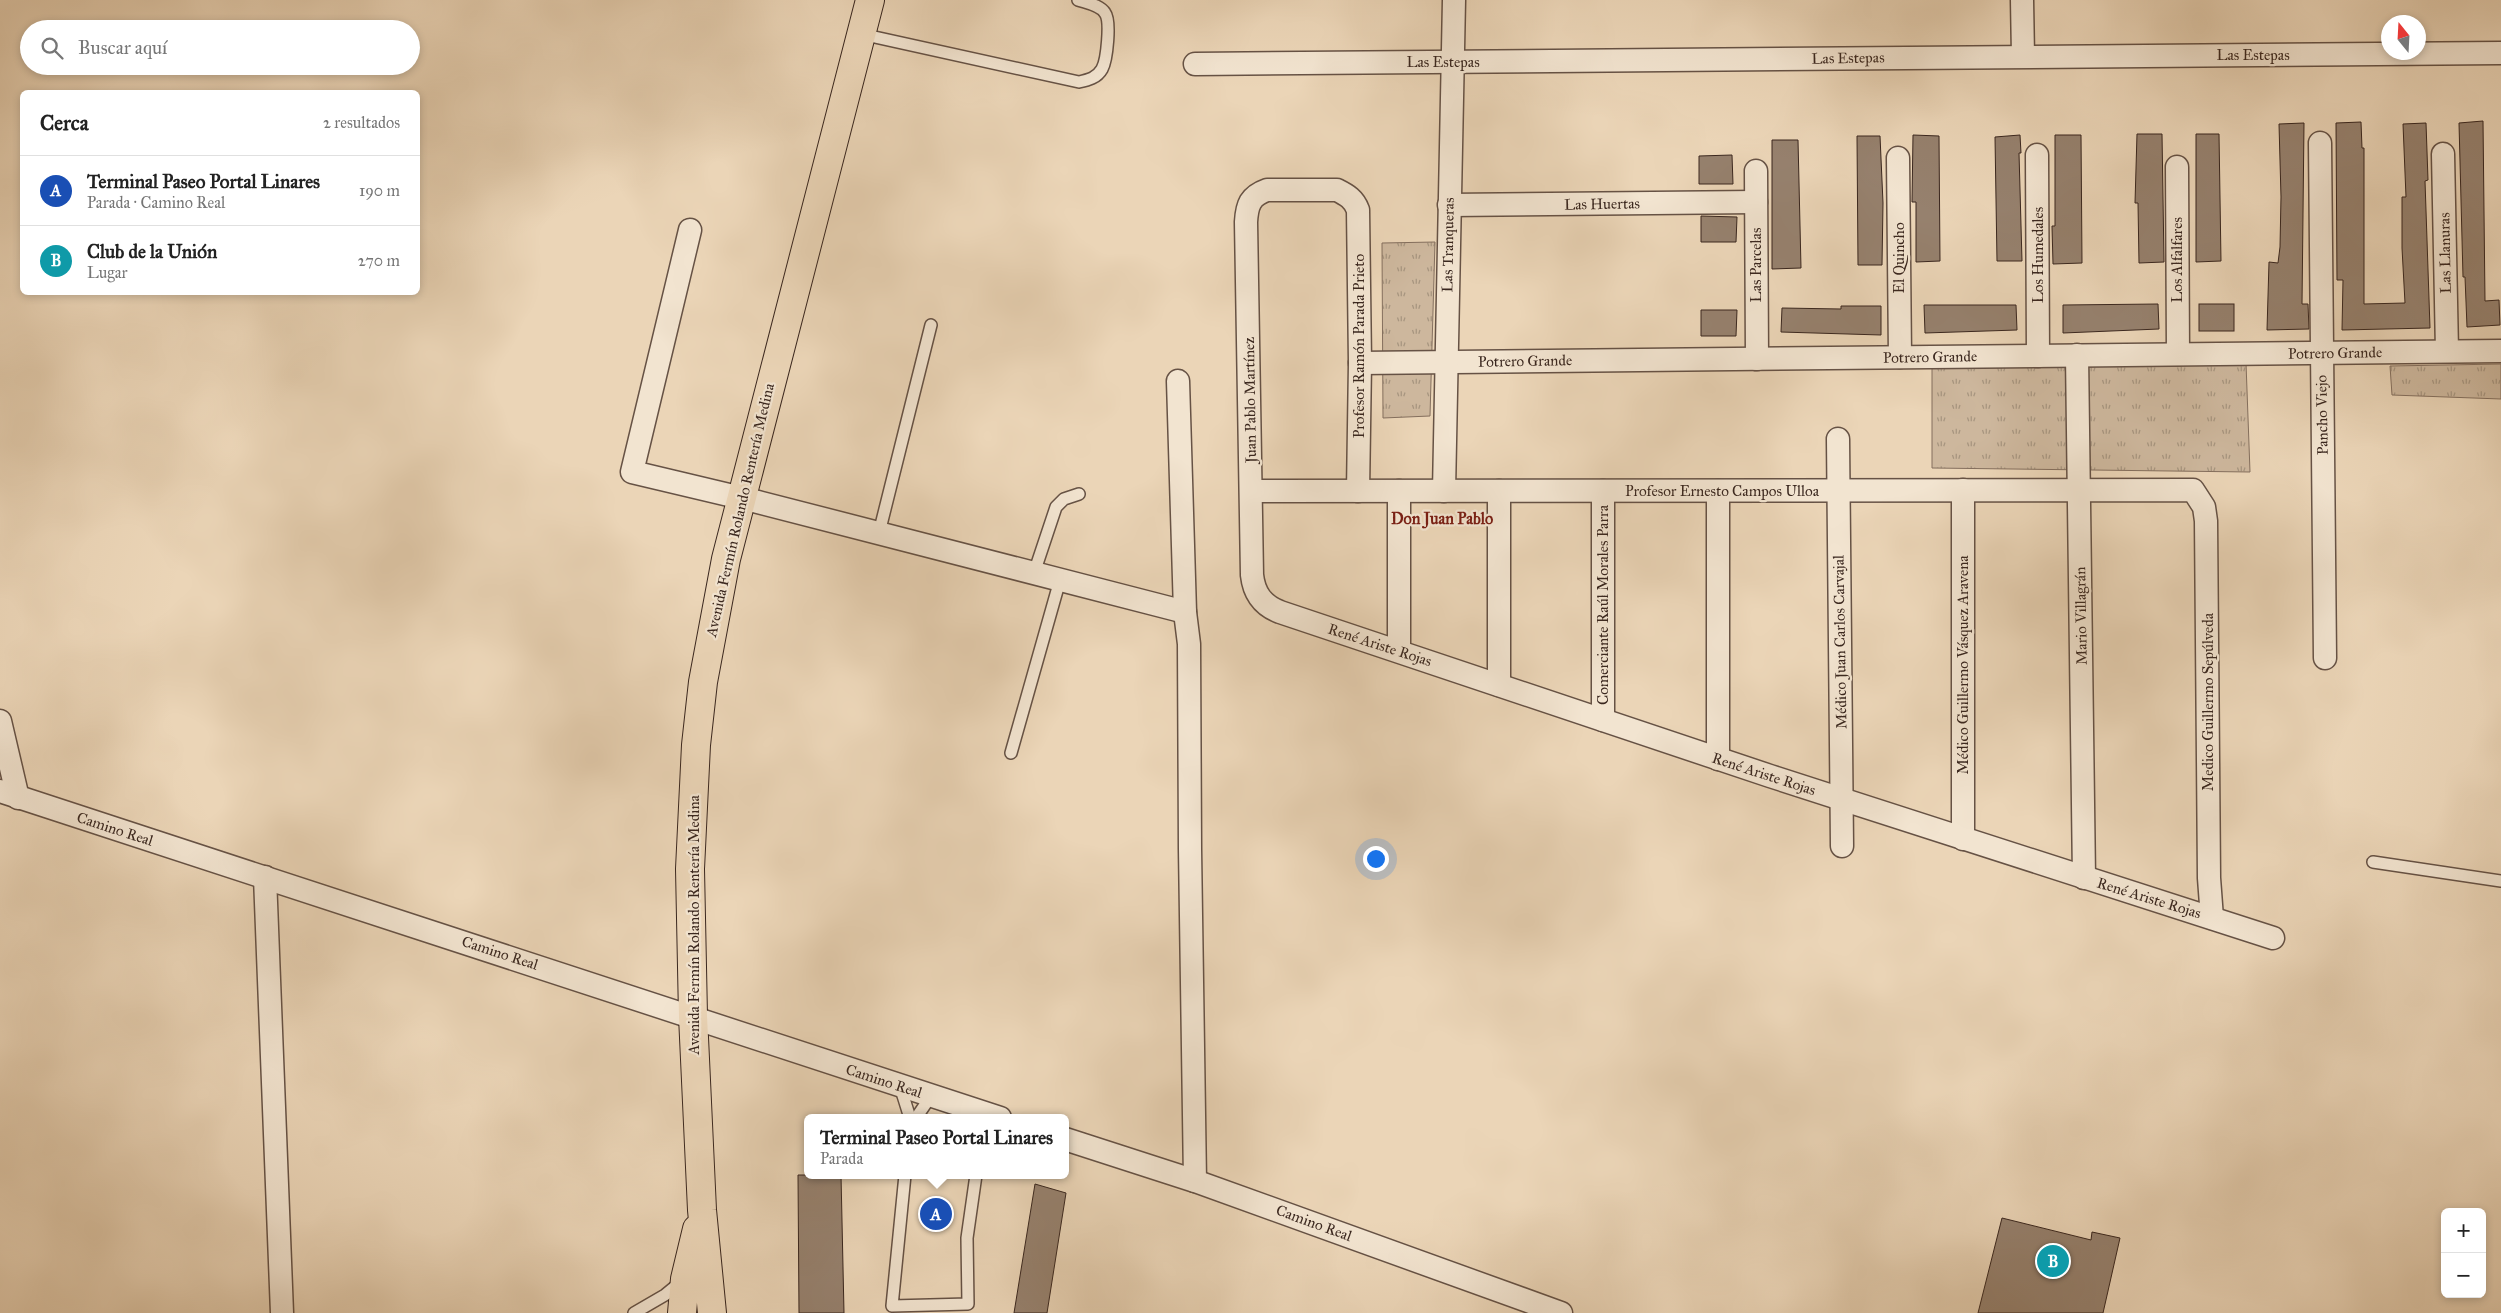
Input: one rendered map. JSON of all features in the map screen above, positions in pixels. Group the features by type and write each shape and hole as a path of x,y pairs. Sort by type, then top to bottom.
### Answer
{"main road":[{"name":"Avenida Fermín Rolando Rentería Medina","path":"712,1313 702,1210 693,1016 690,869 696,745 713,620 742,498 870,0"},
{"name":"Avenida Fermín Rolando Rentería Medina","path":"682,1313 685,1279 702,1210"}],"street":[{"name":"Las Tranqueras","path":"1444,491 1454,0"},
{"path":"2022,0 2023,56"},
{"name":"Las Estepas","path":"1195,64 2501,53"},
{"name":"Pancho Viejo","path":"2320,142 2325,658"},
{"name":"Las Llanuras","path":"2443,154 2446,352"},
{"name":"Los Humedales","path":"2037,155 2038,356"},
{"name":"El Quincho","path":"1898,158 1900,357"},
{"name":"Los Alfalfares","path":"2176,167 2178,354"},
{"name":"Las Parcelas","path":"1756,171 1757,359"},
{"name":"Juan Pablo Martínez","path":"1260,598 1255,591 1252,575 1246,222 1250,201 1257,194 1267,190 1337,190 1347,194 1355,202"},
{"name":"Profesor Ramón Parada Prieto","path":"1355,202 1360,220 1358,491"},
{"name":"Las Huertas","path":"1449,206 1756,202"},
{"path":"690,230 632,472 742,498 1185,612"},
{"name":"Potrero Grande","path":"1360,363 2501,351"},
{"name":"Mario Villagrán","path":"2077,355 2084,878"},
{"path":"1178,381 1185,612 1189,644 1195,1181"},
{"name":"Médico Juan Carlos Carvajal","path":"1838,439 1842,846"},
{"name":"Médico Guillermo Vásquez Aravena","path":"1963,490 1963,839"},
{"name":"Profesor Ernesto Campos Ulloa","path":"1252,492 2193,490"},
{"name":"Medico Guillermo Sepúlveda","path":"2193,490 2204,507 2206,521 2209,878 2212,918"},
{"path":"1399,491 1399,651"},
{"path":"1499,491 1499,685"},
{"name":"Comerciante Raúl Morales Parra","path":"1603,491 1603,720"},
{"path":"1718,491 1718,759"},
{"name":"René Ariste Rojas","path":"1260,598 1272,609 1718,759 2273,938"},
{"path":"0,721 9,795"},
{"name":"Camino Real","path":"9,795 693,1016 716,1027 931,1096 977,1114"},
{"path":"265,877 282,1313"},
{"name":"Camino Real","path":"1069,1140 1195,1181 1561,1313"}],"lane":[{"path":"861,34 1079,82 1093,79 1102,69 1109,22 1104,11 1078,0"},
{"path":"879,533 931,325"},
{"path":"1034,573 1056,507 1064,499 1079,494"},
{"path":"1011,753 1060,580"},
{"path":"2372,862 2501,881"},
{"path":"900,1086 909,1114"},
{"path":"919,1114 931,1096"},
{"path":"905,1179 892,1306 968,1304 967,1238 975,1179"},
{"path":"634,1313 665,1295 685,1279"}],"green space":[{"path":"1435,242 1430,416 1383,418 1382,243"},
{"path":"2246,363 2250,472 1932,468 1932,367"},
{"path":"2501,364 2501,399 2392,395 2390,366"}],"building":[{"path":"2483,121 2485,301 2499,300 2500,325 2467,327 2465,277 2463,277 2459,123"},
{"path":"2361,122 2362,148 2364,148 2364,304 2405,303 2402,248 2402,197 2406,197 2403,124 2426,123 2428,180 2425,181 2430,328 2342,330 2343,280 2337,280 2336,123"},
{"path":"2304,123 2302,304 2308,304 2309,329 2267,330 2269,262 2278,263 2280,247 2279,124"},
{"path":"2137,134 2162,134 2164,262 2139,263 2138,203 2135,203"},
{"path":"2196,134 2219,134 2221,261 2196,262"},
{"path":"1913,135 1939,136 1940,261 1916,262 1916,202 1912,202"},
{"path":"2020,135 2022,261 1997,261 1995,137"},
{"path":"2055,135 2081,135 2082,263 2053,264 2052,226 2055,226"},
{"path":"1857,136 1880,136 1883,203 1882,265 1858,265"},
{"path":"1772,140 1798,140 1801,268 1772,269"},
{"path":"1732,155 1733,184 1699,184 1699,156"},
{"path":"1701,216 1737,217 1736,242 1701,242"},
{"path":"2158,304 2159,329 2063,333 2063,305"},
{"path":"2199,304 2234,304 2234,331 2199,331"},
{"path":"1924,305 2016,305 2017,330 1925,333"},
{"path":"1841,306 1881,306 1881,335 1781,332 1782,308 1841,309"},
{"path":"1701,310 1737,310 1736,336 1701,336"},
{"path":"798,1175 804,1175 804,1179 841,1179 844,1313 799,1313"},
{"path":"1035,1184 1066,1193 1047,1313 1014,1313"},
{"path":"2002,1218 2091,1240 2092,1232 2120,1238 2103,1313 1978,1313"}],"place":[{"name":"Terminal Paseo Portal Linares","path":"936,1214"},
{"name":"Club de la Unión","path":"2053,1261"}],"district":[{"name":"Don Juan Pablo","path":"1442,518"}]}
